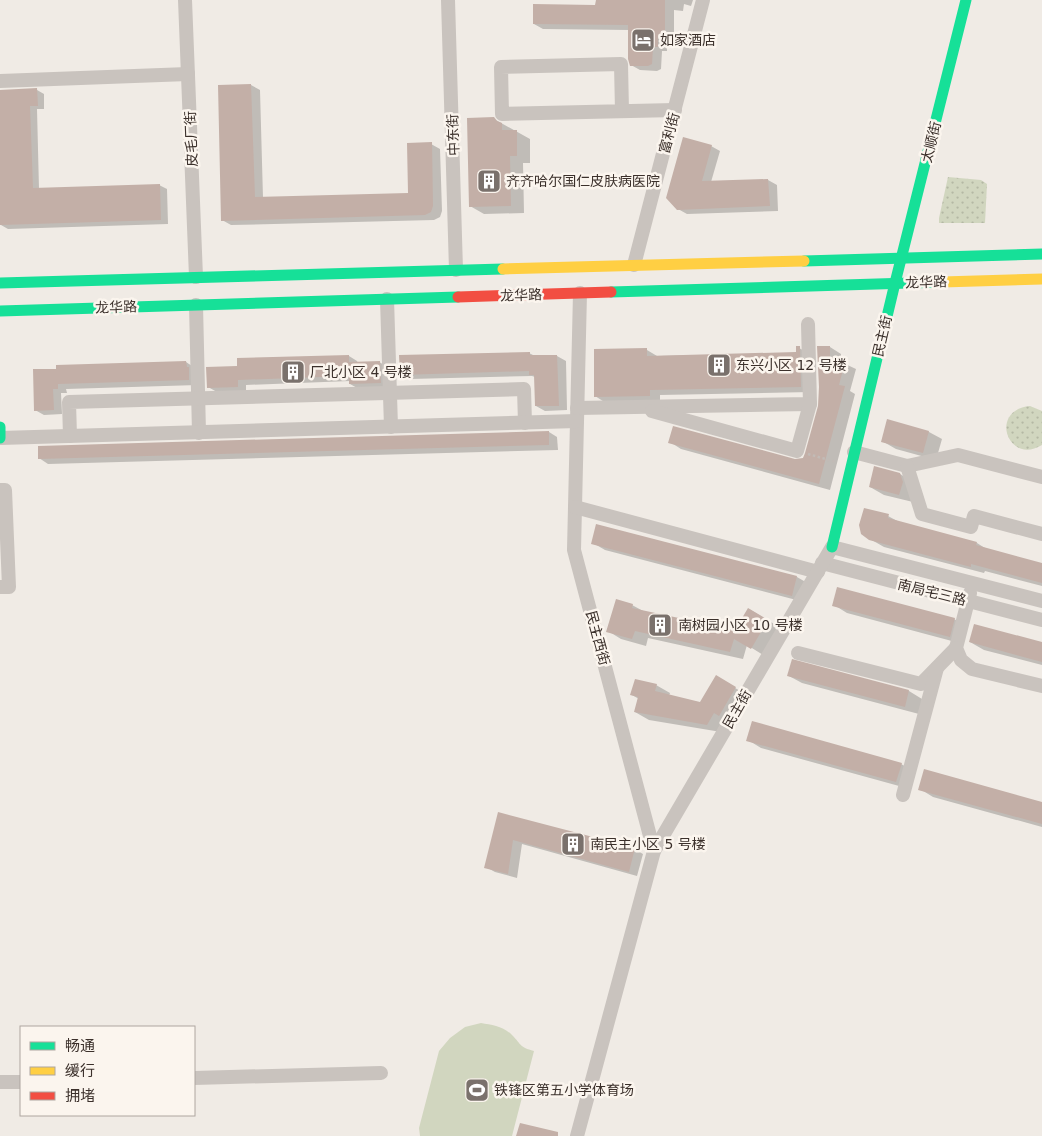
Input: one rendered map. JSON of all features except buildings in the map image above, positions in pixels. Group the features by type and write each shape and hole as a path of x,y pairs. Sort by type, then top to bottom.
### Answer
{"main road":[{"name":"太顺街","path":"895,283 966,0"},
{"name":"龙华路","path":"0,283 1042,254"},
{"name":"龙华路","path":"0,311 1042,279"},
{"name":"民主街","path":"832,547 895,283"},
{"path":"0,427 0,438"}],"street":[{"name":"皮毛厂街","path":"186,0 196,277"},
{"name":"中东街","path":"448,0 456,270"},
{"name":"富利街","path":"634,265 703,0"},
{"path":"622,111 621,64 501,67 502,114 674,110"},
{"path":"0,81 188,74"},
{"name":"民主西街","path":"580,294 574,550 654,851"},
{"path":"387,299 391,427"},
{"path":"196,305 199,433"},
{"path":"637,407 797,451 810,404 808,324"},
{"path":"70,436 69,402 390,392 524,389 525,423"},
{"path":"0,438 525,423 637,407 810,404"},
{"path":"853,459 907,466 958,455 1042,477"},
{"path":"907,466 922,514 971,527 974,516 1042,534"},
{"path":"0,490 5,490 9,587 0,587"},
{"name":"南局宅三路","path":"575,507 820,568 969,601 1042,620"},
{"name":"南局宅三路","path":"832,547 1042,601"},
{"name":"民主街","path":"578,1136 654,851 832,547"},
{"path":"798,653 921,684 956,648 973,583"},
{"path":"956,648 961,660 972,669 1042,686"},
{"path":"903,795 937,668"},
{"path":"195,1078 381,1073"},
{"path":"0,1082 20,1082"}],"path":[{"path":"797,451 853,459"}],"green space":[{"path":"948,177 981,180 987,184 985,223 939,223"},
{"path":"1030,406 1042,411 1042,445 1030,450 1020,448 1012,443 1006,426 1009,417 1017,410"},
{"name":"铁锋区第五小学体育场","path":"481,1023 497,1026 505,1030 523,1047 534,1051 512,1136 420,1136 419,1128 439,1051 450,1038 465,1027"}],"traffic: fast":[{"path":"832,547 895,283 966,0"},
{"path":"804,261 1042,254"},
{"path":"0,283 503,269"},
{"path":"611,292 942,282"},
{"path":"0,311 458,297"},
{"path":"0,427 0,438"}],"traffic: slow":[{"path":"503,269 804,261"},
{"path":"942,282 1042,279"}],"traffic: jam":[{"path":"458,297 611,292"}],"place":[{"name":"如家酒店","path":"643,40"},
{"name":"齐齐哈尔国仁皮肤病医院","path":"489,181"},
{"name":"东兴小区 12 号楼","path":"719,365"},
{"name":"厂北小区 4 号楼","path":"293,372"},
{"name":"南树园小区 10 号楼","path":"660,625"},
{"name":"南民主小区 5 号楼","path":"573,844"},
{"name":"铁锋区第五小学体育场","path":"477,1090"}]}
